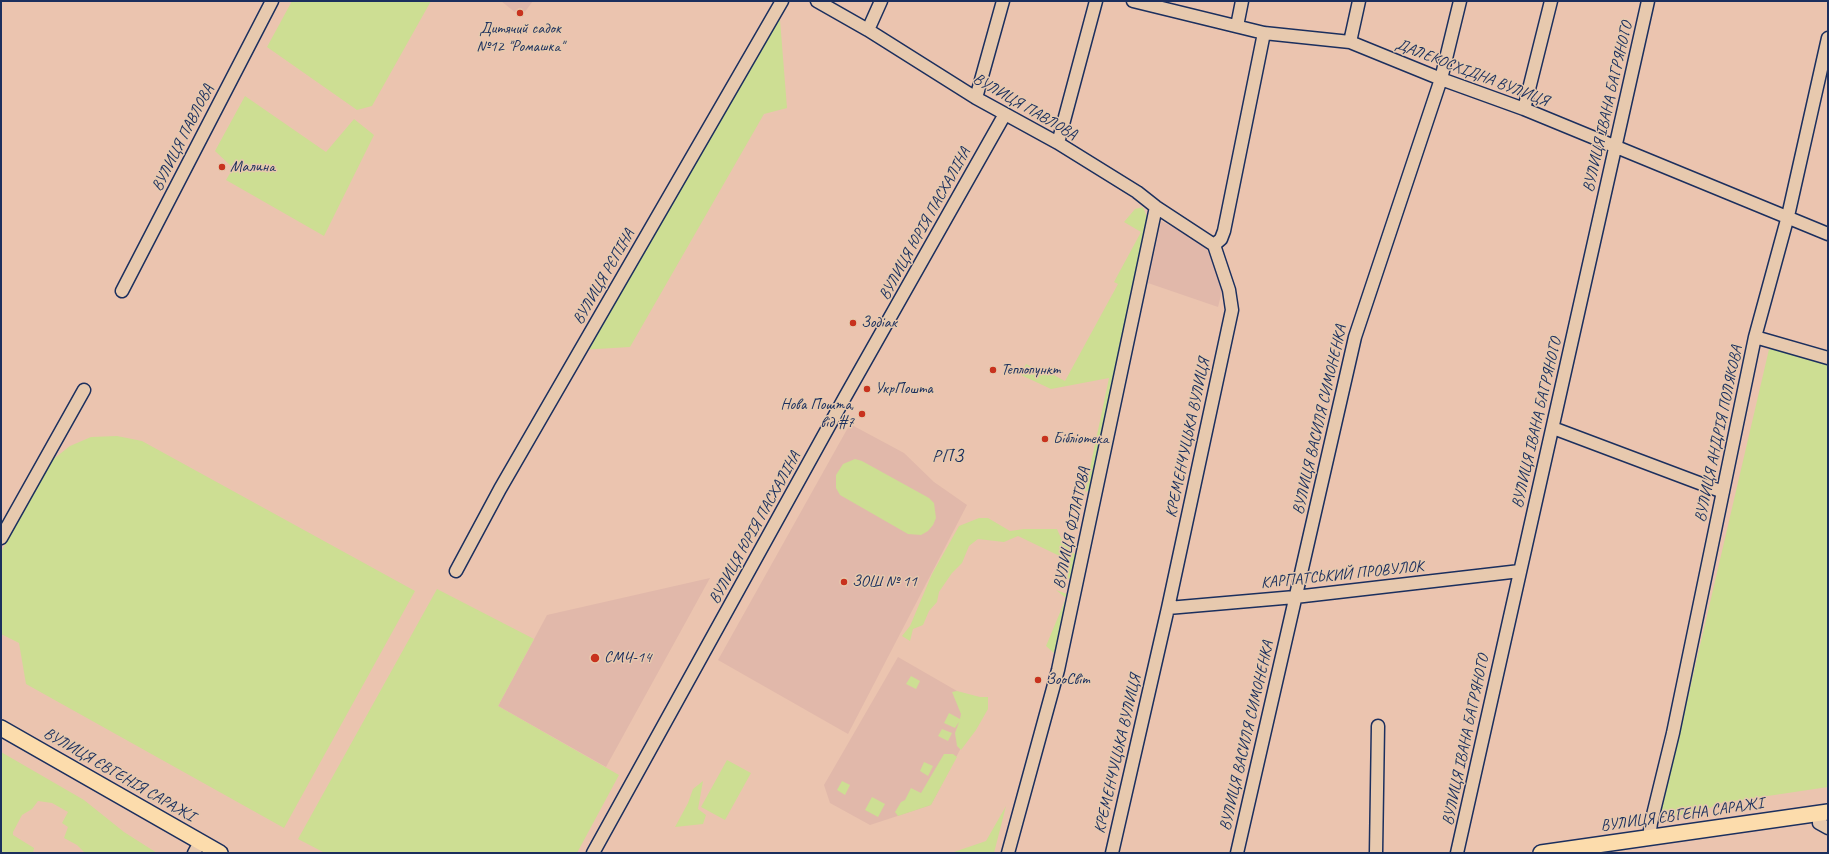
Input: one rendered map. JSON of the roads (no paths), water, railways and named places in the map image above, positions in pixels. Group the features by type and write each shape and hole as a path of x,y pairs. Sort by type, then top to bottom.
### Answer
{"main road":[{"name":"ВУЛИЦЯ ЄВГЕНІЯ САРАЖІ","path":"1,728 197,847 220,853"},
{"name":"ВУЛИЦЯ ЄВГЕНА САРАЖІ","path":"1541,853 1823,812"}],"street":[{"name":"ВУЛИЦЯ ПАВЛОВА","path":"122,291 272,1"},
{"name":"ВУЛИЦЯ РЄПІНА","path":"456,572 500,489 782,1"},
{"name":"ВУЛИЦЯ ПАВЛОВА","path":"817,1 868,30 976,98 1058,143 1136,192 1156,208 1214,245"},
{"path":"868,30 881,1"},
{"path":"976,98 1003,1"},
{"path":"1058,143 1096,1"},
{"name":"ДАЛЕКОСХІДНА ВУЛИЦЯ","path":"1133,1 1264,33 1350,42 1441,79 1524,109 1788,216 1828,234"},
{"path":"1237,26 1242,1"},
{"path":"1350,42 1359,1"},
{"name":"ВУЛИЦЯ ВАСИЛЯ СИМОНЕНКА","path":"1236,853 1355,337 1441,79 1460,1"},
{"path":"1524,109 1551,1"},
{"name":"ВУЛИЦЯ ІВАНА БАГРЯНОГО","path":"1457,853 1648,1"},
{"path":"1214,245 1221,239 1224,231 1264,33"},
{"name":"ВУЛИЦЯ АНДРІЯ ПОЛЯКОВА","path":"1649,838 1651,823 1673,733 1755,337 1788,216 1828,38"},
{"name":"ВУЛИЦЯ ЮРІЯ ПАСХАЛІНА","path":"593,853 845,398 1005,114"},
{"name":"ВУЛИЦЯ ФІЛАТОВА","path":"1008,853 1058,670 1156,208"},
{"name":"КРЕМЕНЧУЦЬКА ВУЛИЦЯ","path":"1112,853 1168,608 1232,310 1230,290 1214,245"},
{"path":"1755,337 1828,358"},
{"path":"1,538 84,390"},
{"path":"1553,428 1723,492"},
{"name":"КАРПАТСЬКИЙ ПРОВУЛОК","path":"1168,608 1296,597 1520,571"},
{"path":"1376,853 1378,726"},
{"path":"1823,812 1819,823 1828,828"}],"place":[{"name":"Дитячий садок №12 \"Ромашка\"","path":"520,13"},
{"name":"Малина","path":"222,167"},
{"name":"Зодіак","path":"853,323"},
{"name":"Теплопункт","path":"993,370"},
{"name":"УкрПошта","path":"867,389"},
{"name":"Нова Пошта, від #7","path":"862,414"},
{"name":"Бібліотека","path":"1045,439"},
{"name":"ЗОШ № 11","path":"844,582"},
{"name":"СМЧ-14","path":"595,658"},
{"name":"ЗооСвiт","path":"1038,680"}],"district":[{"name":"РПЗ","path":"948,457"}]}
